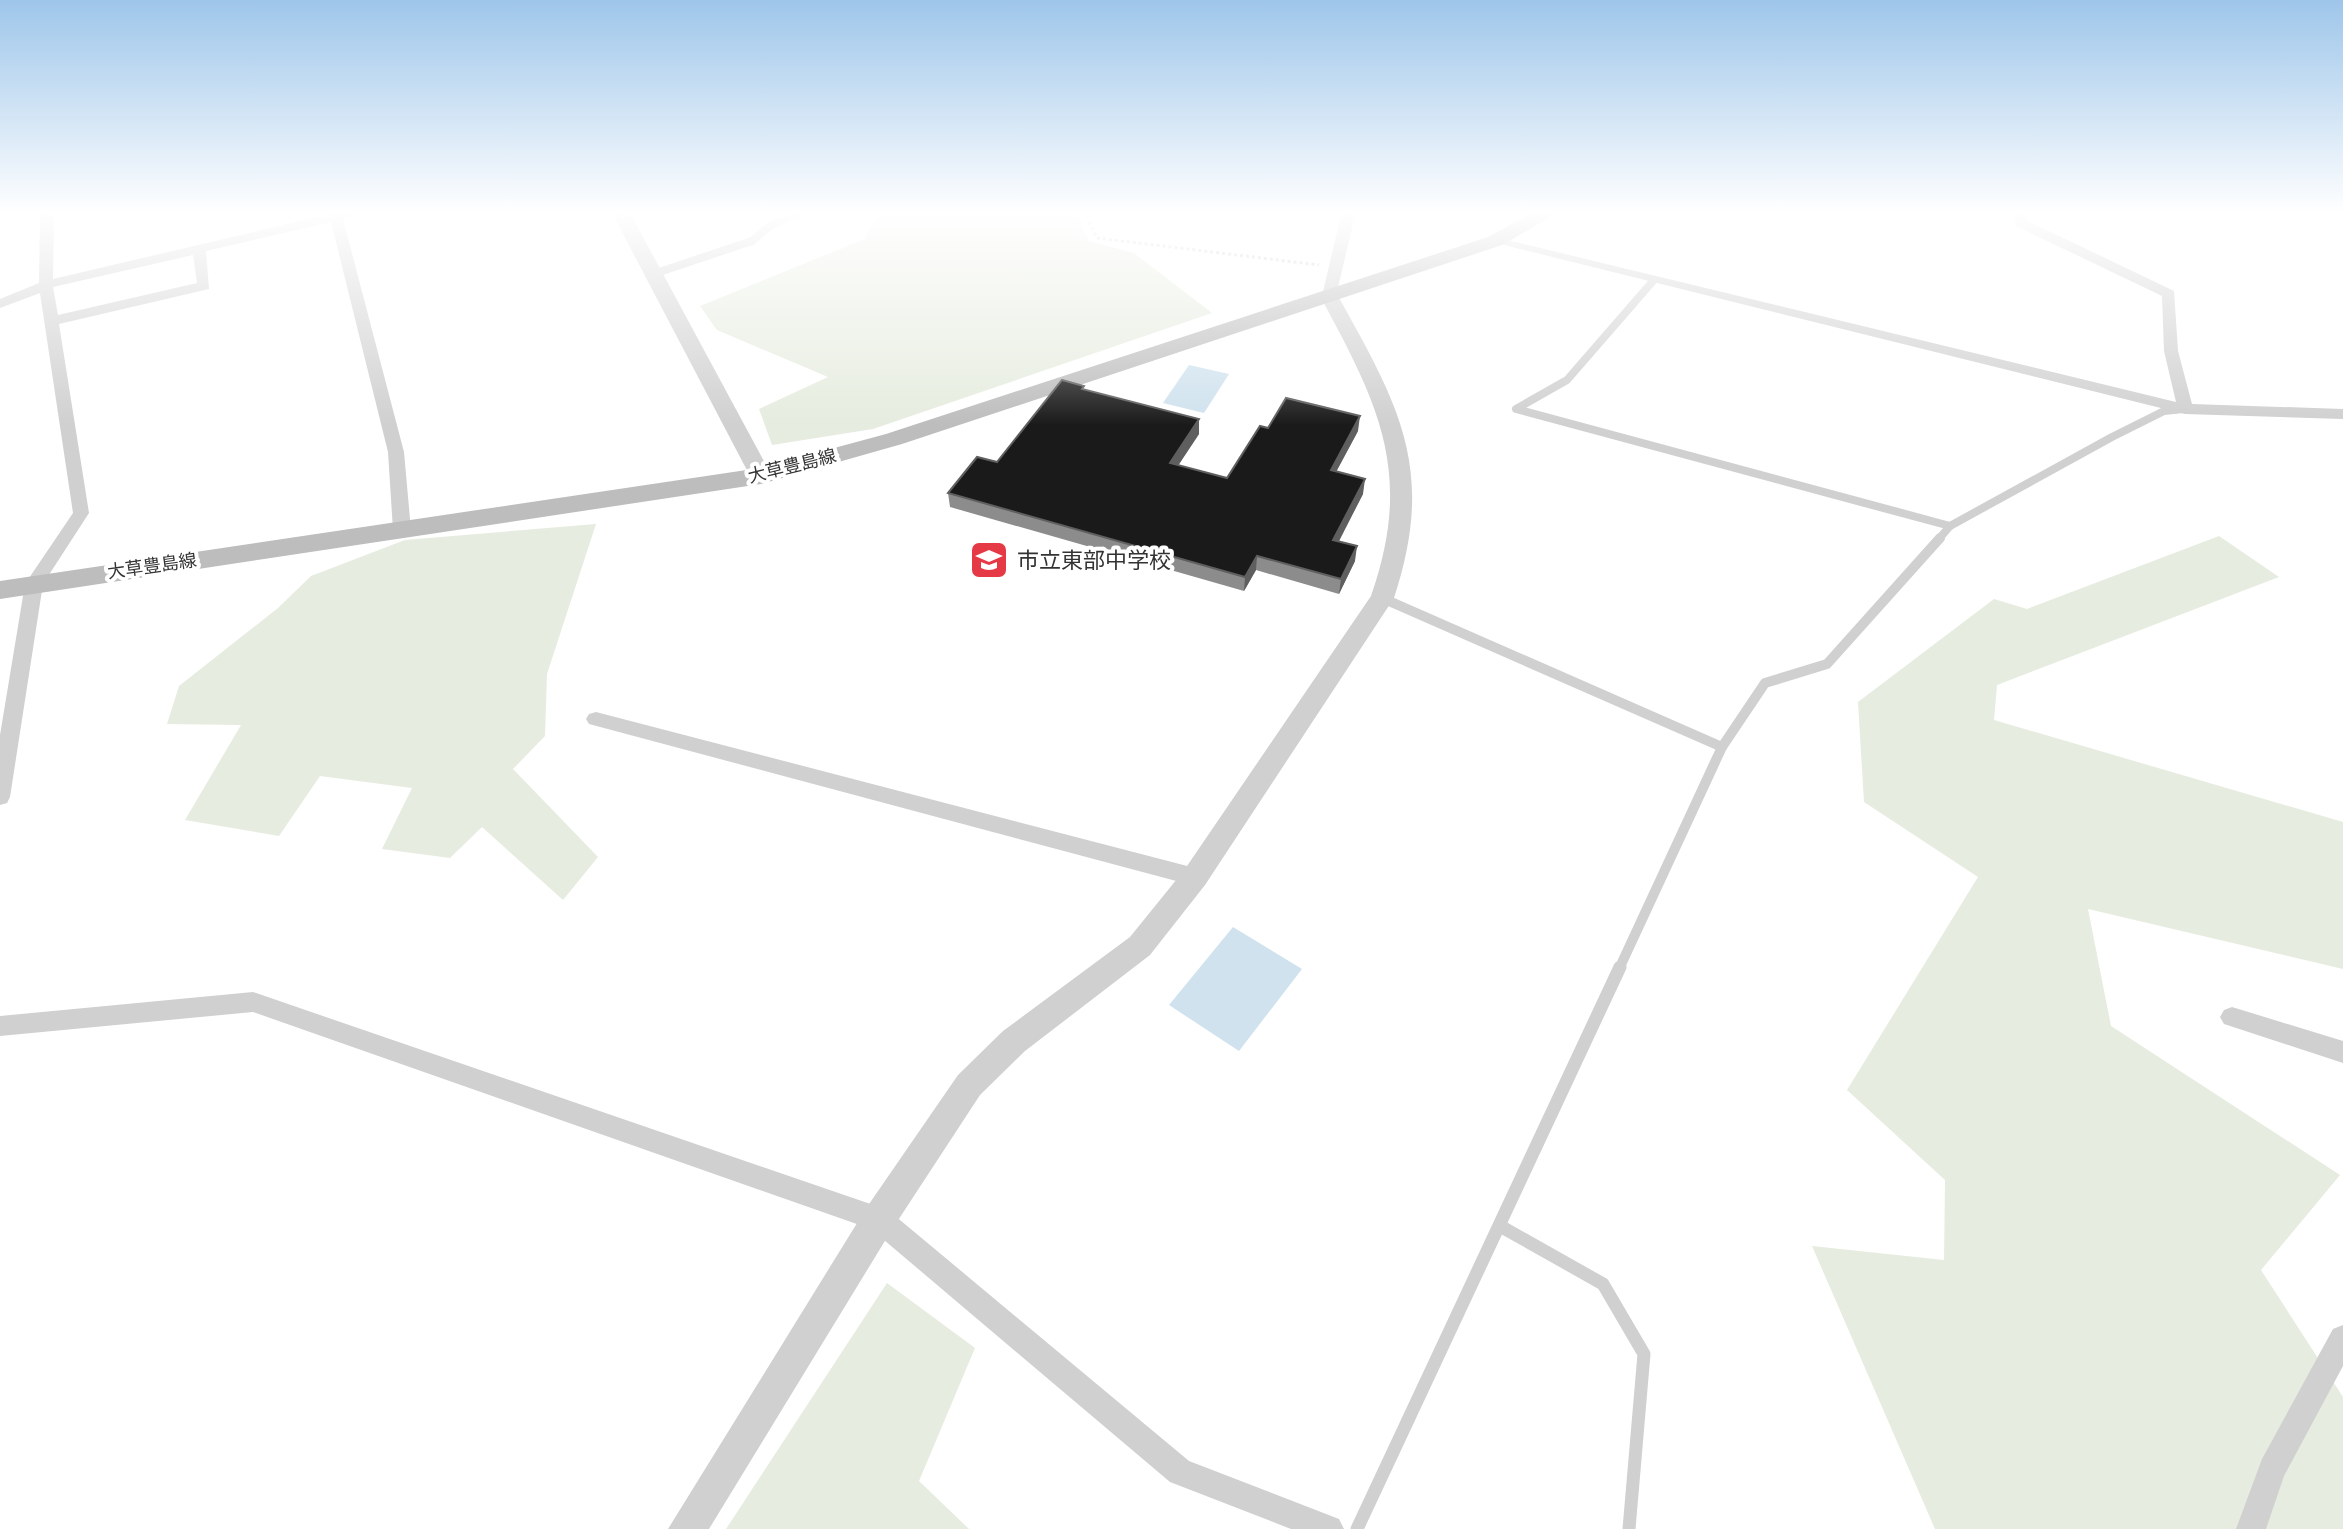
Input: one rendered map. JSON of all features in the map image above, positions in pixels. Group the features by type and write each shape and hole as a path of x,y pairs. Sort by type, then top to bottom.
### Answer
{"main road":[{"name":"大草豊島線","path":"0,590 761,476 894,439 1370,282"}],"street":[{"path":"0,304 58,282"},
{"path":"52,321 204,286 203,282"},
{"path":"353,282 396,452 402,530"},
{"path":"661,282 761,476"},
{"path":"687,1529 879,1219 969,1085 1014,1041 1140,946 1195,877 1382,598 1398,560 1403,530 1403,483 1397,441 1384,400 1329,296 1333,282"},
{"path":"1659,282 2185,409 2343,414"},
{"path":"2145,282 2169,294 2171,351 2185,409"},
{"path":"0,797 34,584 81,513 46,285"},
{"path":"596,719 1195,877"},
{"path":"0,1026 253,1002 879,1219 1180,1472 1329,1529"},
{"path":"2232,1017 2343,1052"},
{"path":"2251,1529 2272,1469 2343,1339"}],"lane":[{"path":"1652,282 1567,380 1516,409 1950,526"},
{"path":"1357,1529 1722,747 1765,683 1827,664 1950,526 2164,411 2185,409"},
{"path":"1382,598 1722,747"},
{"path":"1500,1226 1603,1284 1644,1354 1629,1529"}],"shaded area":[{"path":"758,282 1172,282 1212,313 873,429 772,445 759,409 828,377 717,330 700,306"},
{"path":"596,524 547,674 545,736 513,769 598,857 563,900 482,827 450,858 382,849 412,788 320,776 279,836 185,820 241,725 167,724 179,686 278,608 311,576 405,540"},
{"path":"2219,536 2279,577 1997,685 1994,720 2343,822 2343,969 2088,909 2111,1026 2340,1175 2261,1270 2343,1397 2343,1529 1935,1529 1812,1246 1944,1260 1945,1180 1847,1090 1978,877 1864,802 1858,702 1994,599 2027,609"},
{"path":"887,1283 975,1348 919,1481 969,1529 726,1529"}],"water":[{"path":"1189,365 1229,374 1204,413 1163,403"},
{"path":"1233,927 1302,969 1239,1051 1169,1005"}],"building":[{"path":"1062,380 1084,386 1082,389 1199,419 1170,463 1227,478 1260,426 1268,428 1286,398 1360,416 1331,470 1365,479 1333,540 1357,546 1341,579 1257,556 1245,577 948,493 977,457 997,462"}],"place":[{"name":"市立東部中学校","path":"989,560"}]}
